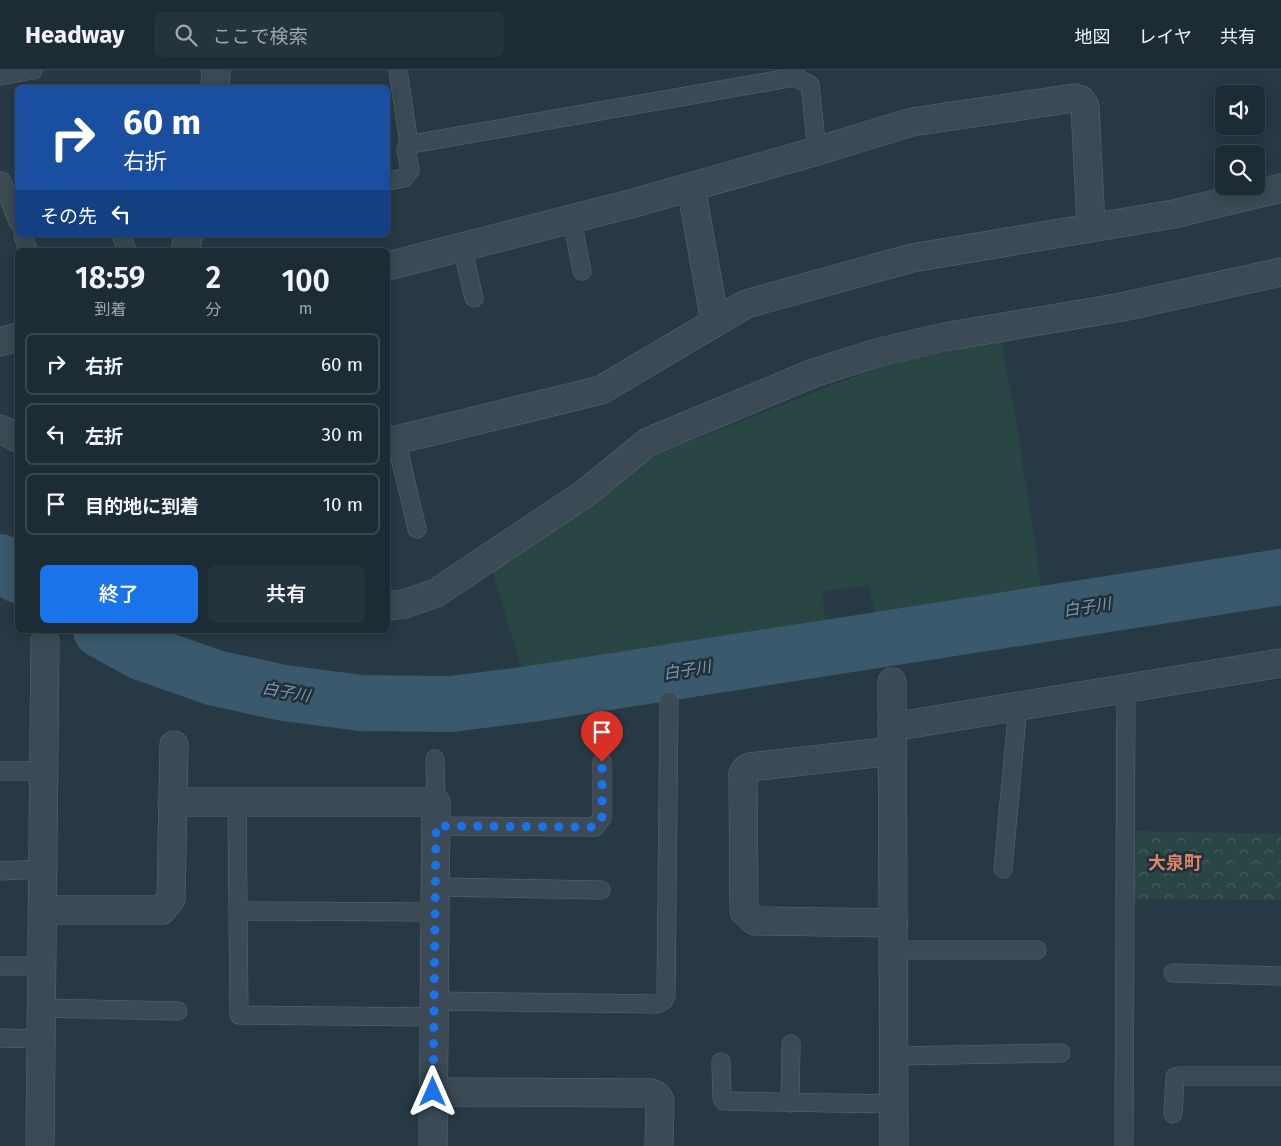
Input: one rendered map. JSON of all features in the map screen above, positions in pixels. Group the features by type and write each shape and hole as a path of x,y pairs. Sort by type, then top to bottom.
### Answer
{"street":[{"path":"215,85 216,70"},
{"path":"390,265 572,220 817,151 912,122 1074,98 1081,100 1085,106 1091,227"},
{"path":"691,186 715,322"},
{"path":"392,441 601,390 746,304 912,258 1174,214 1281,188"},
{"path":"390,606 404,604 436,593 584,494 648,442 814,373 876,353 944,337 1122,307 1281,272"},
{"path":"0,342 15,338"},
{"path":"0,429 15,436"},
{"path":"40,1146 45,641"},
{"path":"893,923 755,921 744,911 744,770 750,767 892,739 1018,706 1281,663"},
{"path":"892,682 894,1146"},
{"path":"43,910 162,910 171,899 174,745"},
{"path":"172,802 237,802 436,814 433,1146"},
{"path":"433,1092 651,1093 657,1096 660,1101 659,1146"}],"lane":[{"path":"0,76 33,70"},
{"path":"390,181 404,178 410,170 406,150 408,144 394,95 398,70"},
{"path":"408,144 795,77 810,85 817,151"},
{"path":"2,181 15,214"},
{"path":"572,220 582,271"},
{"path":"462,247 474,298"},
{"path":"392,441 417,529"},
{"path":"1124,1146 1126,688"},
{"path":"237,802 239,1015 657,1004 663,1001 666,996 669,701"},
{"path":"1003,870 1018,706"},
{"path":"435,759 436,814 595,827 602,818 602,762"},
{"path":"0,771 44,771"},
{"path":"0,871 44,869"},
{"path":"239,911 601,890"},
{"path":"894,950 1037,950"},
{"path":"0,966 43,966"},
{"path":"1173,973 1281,976"},
{"path":"42,1008 178,1011"},
{"path":"0,1038 41,1039"},
{"path":"790,1103 791,1044"},
{"path":"894,1056 1061,1053"},
{"path":"721,1062 722,1098 724,1101 894,1104"},
{"path":"1173,1114 1175,1077 1281,1076"}],"green space":[{"path":"1001,340 1017,426 1042,590 875,617 869,585 822,592 826,623 753,637 523,673 492,570 658,454 881,366"},
{"path":"1136,831 1281,834 1281,900 1134,899"}],"waterway":[{"name":"白子川","path":"0,562 15,573"},
{"name":"白子川","path":"106,633 141,652 215,678 284,693 361,703 451,704 531,694 1281,577"}],"district":[{"name":"大泉町","path":"1175,863"}],"route":[{"path":"433,1092 436,826 595,827 602,818 602,762"}]}
